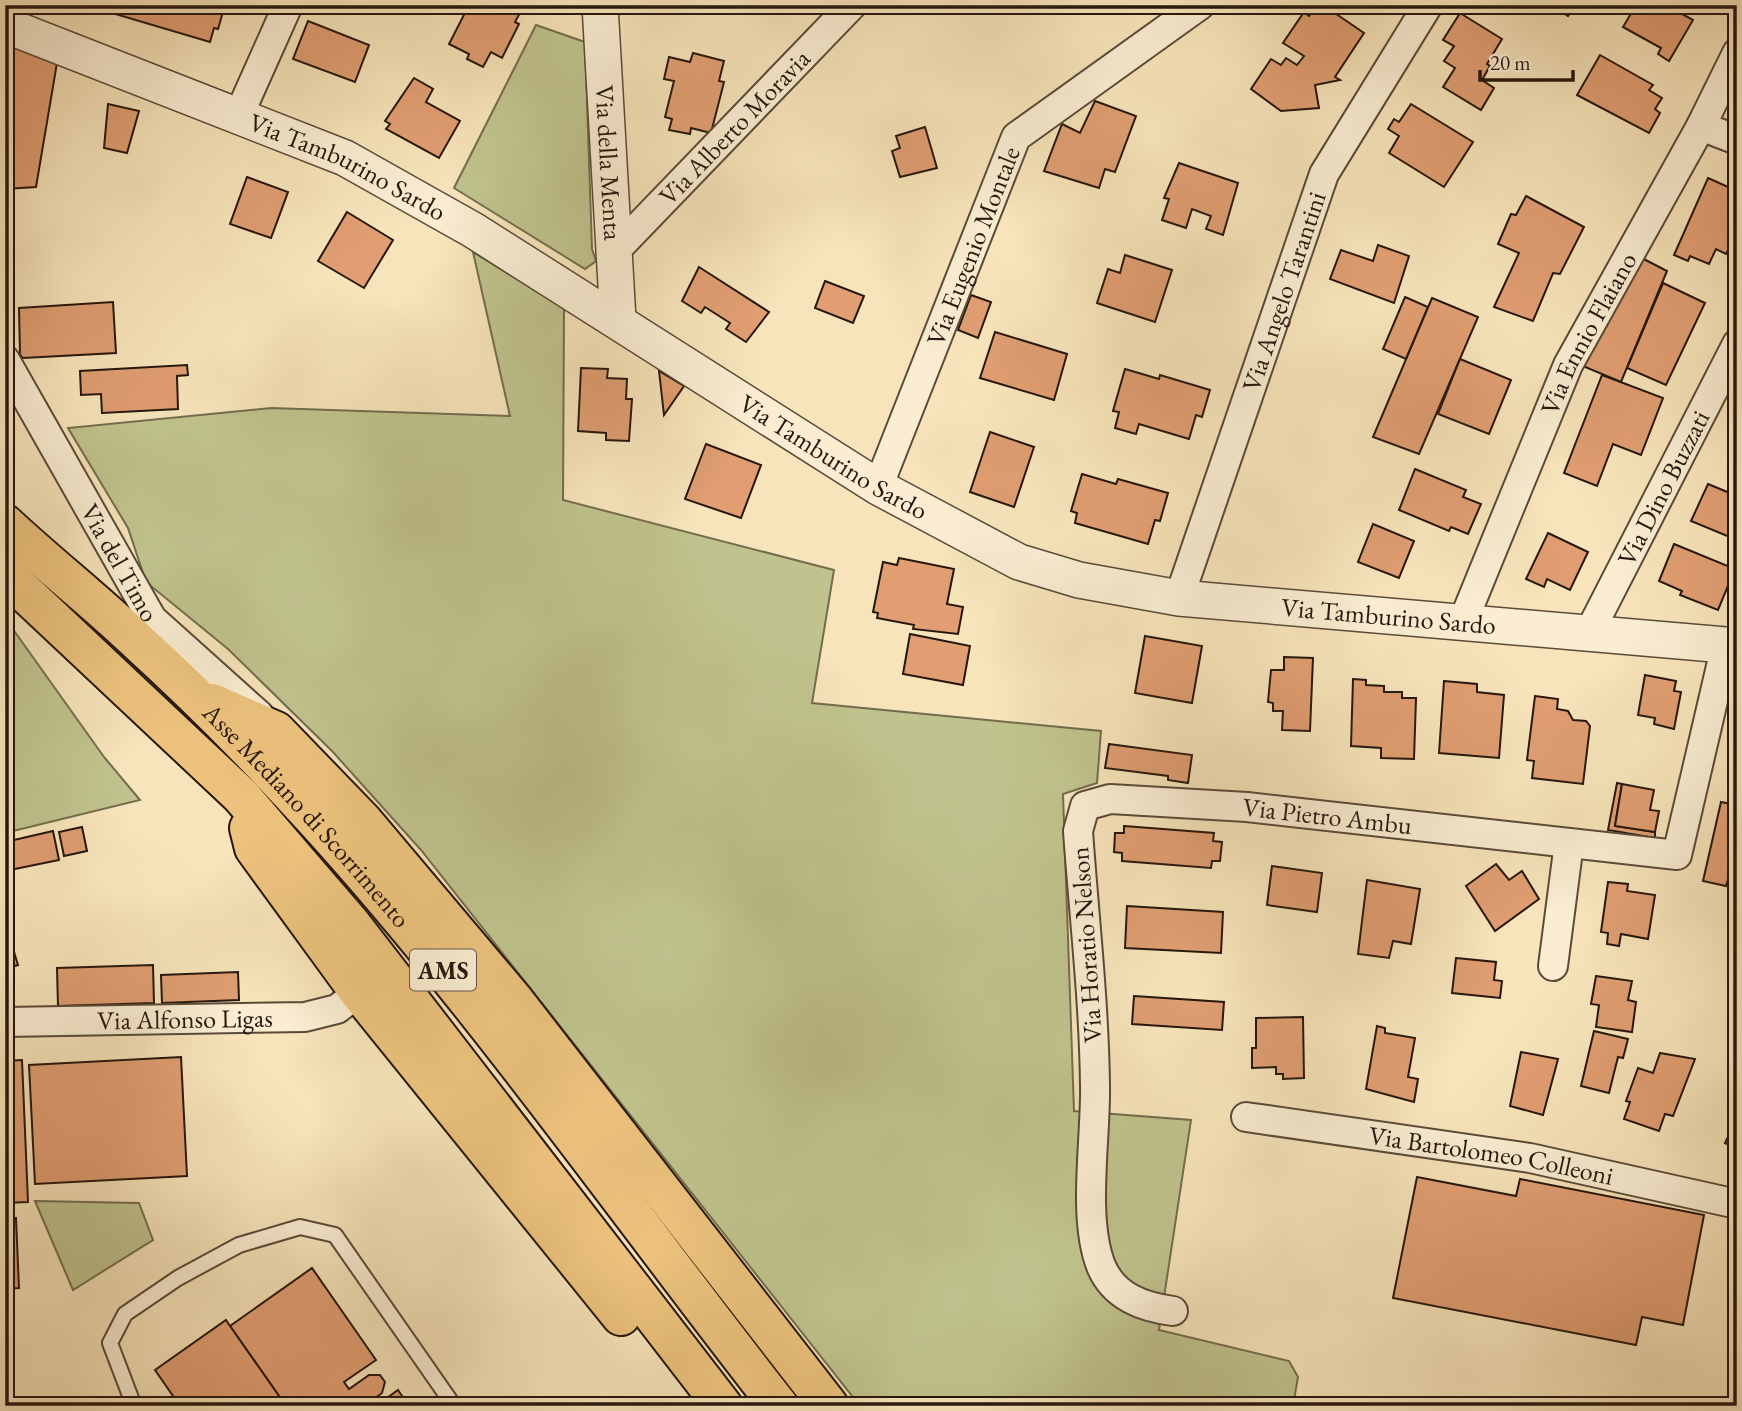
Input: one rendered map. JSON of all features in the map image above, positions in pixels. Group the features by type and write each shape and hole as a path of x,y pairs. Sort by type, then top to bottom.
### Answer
{"highway":[{"name":"Asse Mediano di Scorrimento","path":"7,523 194,695 304,808 396,912 553,1109 669,1265 779,1406"},
{"name":"Asse Mediano di Scorrimento","path":"5,574 241,796 361,935 723,1406"},
{"path":"194,695 276,731 363,821 513,999 829,1406"},
{"path":"241,796 254,848 359,992 695,1406"}],"street":[{"path":"238,117 289,5"},
{"name":"Via della Menta","path":"600,5 618,320"},
{"name":"Via Alberto Moravia","path":"615,251 852,5"},
{"name":"Via Eugenio Montale","path":"878,487 1016,136 1200,5"},
{"name":"Via Angelo Tarantini","path":"1179,598 1324,174 1428,5"},
{"name":"Via Tamburino Sardo","path":"5,25 345,158 473,230 878,487 1019,562 1079,580 1179,598 1732,645"},
{"name":"Via Ennio Flaiano","path":"1462,624 1568,365 1701,126 1737,53"},
{"path":"1701,126 1737,140"},
{"name":"Via Dino Buzzati","path":"1589,633 1737,344"},
{"name":"Via del Timo","path":"5,360 135,594 152,619 276,731"},
{"name":"Via Pietro Ambu","path":"1085,806 1110,799 1247,807 1677,855 1732,645"},
{"name":"Via Horatio Nelson","path":"1085,806 1079,831 1095,1085 1091,1230 1101,1266 1112,1286 1143,1307 1173,1311"},
{"path":"1553,966 1569,843"},
{"name":"Via Alfonso Ligas","path":"5,1022 305,1017 337,1009 359,992"},
{"name":"Via Bartolomeo Colleoni","path":"1246,1117 1530,1157 1737,1204"}],"lane":[{"path":"134,1406 110,1343 125,1314 178,1279 239,1245 300,1227 335,1235 454,1406"}],"green space":[{"path":"536,25 585,42 592,249 596,261 585,269 454,188"},
{"path":"473,252 564,308 563,500 834,570 812,703 1101,731 1097,783 1063,794 1074,1111 1191,1120 1159,1330 1289,1361 1298,1377 1293,1406 860,1406 421,850 332,751 228,649 146,582 128,528 68,428 271,408 510,416"},
{"path":"5,618 104,757 140,800 5,833"},
{"path":"35,1201 139,1203 153,1240 73,1290"}],"building":[{"path":"85,5 225,5 218,29 214,28 210,42"},
{"path":"377,5 397,5 392,13"},
{"path":"469,5 510,5 521,11 515,22 519,24 502,58 491,52 483,67 467,59 469,54 449,44"},
{"path":"1317,5 1323,5 1364,33 1335,77 1340,80 1315,85 1319,108 1281,111 1251,89 1271,59 1281,65 1286,58 1297,65 1304,56 1283,43 1304,12 1309,16"},
{"path":"1552,5 1575,5 1568,16"},
{"path":"1636,5 1652,10 1655,5 1678,5 1685,9 1682,14 1693,20 1669,61 1658,54 1661,48 1623,27"},
{"path":"1460,13 1502,39 1487,64 1490,66 1482,80 1494,88 1481,110 1443,87 1455,68 1444,61 1454,46 1443,40"},
{"path":"308,21 369,45 355,82 293,59"},
{"path":"5,44 57,63 36,187 5,189"},
{"path":"693,53 724,61 719,81 724,82 711,133 691,128 690,134 669,130 672,119 665,117 674,81 664,79 669,57 690,62"},
{"path":"1600,55 1653,85 1649,90 1662,98 1655,109 1660,113 1649,133 1577,95"},
{"path":"414,78 433,89 426,102 460,121 439,158 386,129 390,124 385,121"},
{"path":"1095,101 1136,116 1115,172 1105,169 1099,188 1044,171 1062,124 1080,133"},
{"path":"108,104 139,111 127,153 104,148"},
{"path":"1411,104 1473,142 1444,187 1389,153 1399,136 1388,129 1394,119 1399,122"},
{"path":"925,127 937,168 900,177 892,151 900,148 896,136"},
{"path":"1179,163 1238,183 1223,235 1206,229 1211,216 1192,209 1186,228 1162,220 1169,199 1164,198"},
{"path":"247,177 288,192 271,238 230,224"},
{"path":"1708,178 1737,191 1737,233 1726,254 1716,249 1709,264 1690,256 1688,261 1674,255"},
{"path":"1526,196 1584,227 1560,274 1553,273 1533,321 1494,307 1519,253 1498,244 1511,214 1516,215"},
{"path":"347,212 393,240 364,288 318,261"},
{"path":"1378,245 1409,256 1394,303 1330,279 1341,250 1373,261"},
{"path":"1125,255 1172,270 1155,322 1097,303 1108,269 1120,273"},
{"path":"1638,256 1667,271 1621,382 1578,364"},
{"path":"699,267 769,312 746,342 726,329 730,323 705,307 701,313 682,301"},
{"path":"825,281 864,296 853,323 815,308"},
{"path":"1663,283 1705,303 1666,385 1627,368"},
{"path":"971,295 991,302 978,338 958,330"},
{"path":"1405,297 1428,307 1406,359 1383,349"},
{"path":"1432,298 1478,317 1419,454 1373,437"},
{"path":"113,302 116,353 23,358 20,355 19,308"},
{"path":"995,332 1067,354 1054,400 980,378"},
{"path":"1460,359 1511,380 1489,434 1438,414"},
{"path":"187,365 188,375 177,376 178,409 102,413 101,394 81,395 80,371"},
{"path":"581,368 608,369 607,378 627,379 626,399 632,399 629,441 606,440 606,433 578,431"},
{"path":"1125,369 1159,379 1160,375 1210,390 1202,417 1196,415 1189,439 1139,424 1136,434 1115,428 1119,412 1113,411"},
{"path":"659,371 684,386 664,415"},
{"path":"1602,375 1663,398 1641,455 1613,444 1597,486 1564,473"},
{"path":"990,432 1034,447 1014,507 970,492"},
{"path":"706,444 761,465 741,518 685,499"},
{"path":"1415,469 1466,490 1463,497 1481,504 1468,534 1451,527 1449,531 1399,510"},
{"path":"1082,474 1116,484 1118,479 1168,493 1160,521 1155,520 1148,544 1075,523 1077,513 1071,511"},
{"path":"1708,484 1737,496 1737,540 1691,521"},
{"path":"1373,524 1414,541 1399,578 1358,562"},
{"path":"1548,533 1588,552 1570,590 1547,579 1544,587 1526,579"},
{"path":"1674,544 1735,569 1718,610 1680,595 1682,591 1659,581"},
{"path":"899,558 954,569 947,604 963,607 958,634 913,629 914,625 877,618 878,613 873,612 883,562 897,565"},
{"path":"910,634 970,646 963,685 903,674"},
{"path":"1145,636 1202,646 1192,703 1135,693"},
{"path":"1284,657 1313,658 1310,731 1282,730 1283,711 1273,711 1273,703 1268,702 1271,670 1284,670"},
{"path":"1645,675 1676,681 1674,691 1681,692 1674,729 1654,724 1655,718 1638,715"},
{"path":"1353,679 1366,680 1366,685 1384,686 1384,692 1402,692 1402,698 1416,698 1414,759 1381,758 1381,748 1351,746"},
{"path":"1444,681 1477,684 1477,692 1504,695 1499,758 1439,753"},
{"path":"1535,696 1558,699 1557,709 1568,711 1573,720 1586,721 1590,726 1583,784 1532,778 1534,761 1527,760"},
{"path":"1109,744 1192,755 1188,783 1168,780 1168,776 1105,768"},
{"path":"1617,783 1622,784 1615,826 1655,832 1655,838 1608,830"},
{"path":"1622,784 1654,790 1650,810 1659,811 1655,832 1615,826"},
{"path":"1721,802 1737,805 1737,878 1729,876 1726,886 1703,881"},
{"path":"1124,826 1214,833 1213,841 1222,842 1220,861 1212,861 1211,868 1122,861 1122,853 1114,852 1115,833 1124,833"},
{"path":"82,827 87,851 64,856 59,832"},
{"path":"53,831 59,860 5,871 5,842"},
{"path":"1496,864 1509,880 1522,871 1539,899 1495,931 1466,886"},
{"path":"1272,866 1322,873 1317,912 1267,905"},
{"path":"1367,880 1420,889 1411,944 1393,941 1389,958 1358,954"},
{"path":"1608,882 1628,884 1627,891 1655,895 1648,939 1621,934 1619,946 1607,944 1608,933 1601,932"},
{"path":"1127,906 1223,912 1221,953 1125,948"},
{"path":"5,922 18,965 5,969"},
{"path":"1456,958 1496,962 1494,980 1502,981 1500,998 1452,993"},
{"path":"153,965 154,1003 58,1006 57,968"},
{"path":"238,972 239,1000 162,1003 161,975"},
{"path":"1596,976 1632,981 1628,1000 1636,1002 1632,1032 1596,1027 1599,1005 1591,1004"},
{"path":"1134,996 1224,1002 1222,1030 1132,1024"},
{"path":"1303,1017 1304,1078 1283,1079 1283,1074 1276,1074 1276,1067 1252,1068 1252,1048 1256,1048 1256,1018"},
{"path":"1377,1026 1385,1028 1385,1033 1415,1038 1408,1077 1418,1079 1414,1102 1366,1089"},
{"path":"1594,1031 1628,1039 1623,1058 1618,1057 1609,1093 1581,1086"},
{"path":"1521,1052 1558,1059 1543,1115 1510,1106"},
{"path":"1660,1053 1695,1059 1673,1116 1665,1114 1659,1131 1624,1119 1630,1102 1626,1101 1638,1068 1653,1073"},
{"path":"181,1057 187,1176 35,1184 29,1065"},
{"path":"22,1060 28,1202 5,1203 5,1061"},
{"path":"1737,1118 1737,1149 1725,1143"},
{"path":"1417,1177 1516,1196 1520,1179 1704,1215 1683,1325 1642,1317 1636,1345 1393,1298"},
{"path":"5,1218 16,1218 19,1288 5,1289"},
{"path":"312,1268 376,1360 344,1382 349,1389 369,1375 380,1375 385,1382 382,1393 364,1406 286,1406 230,1326"},
{"path":"226,1320 286,1406 180,1406 155,1370"},
{"path":"398,1390 409,1406 376,1406"}]}
